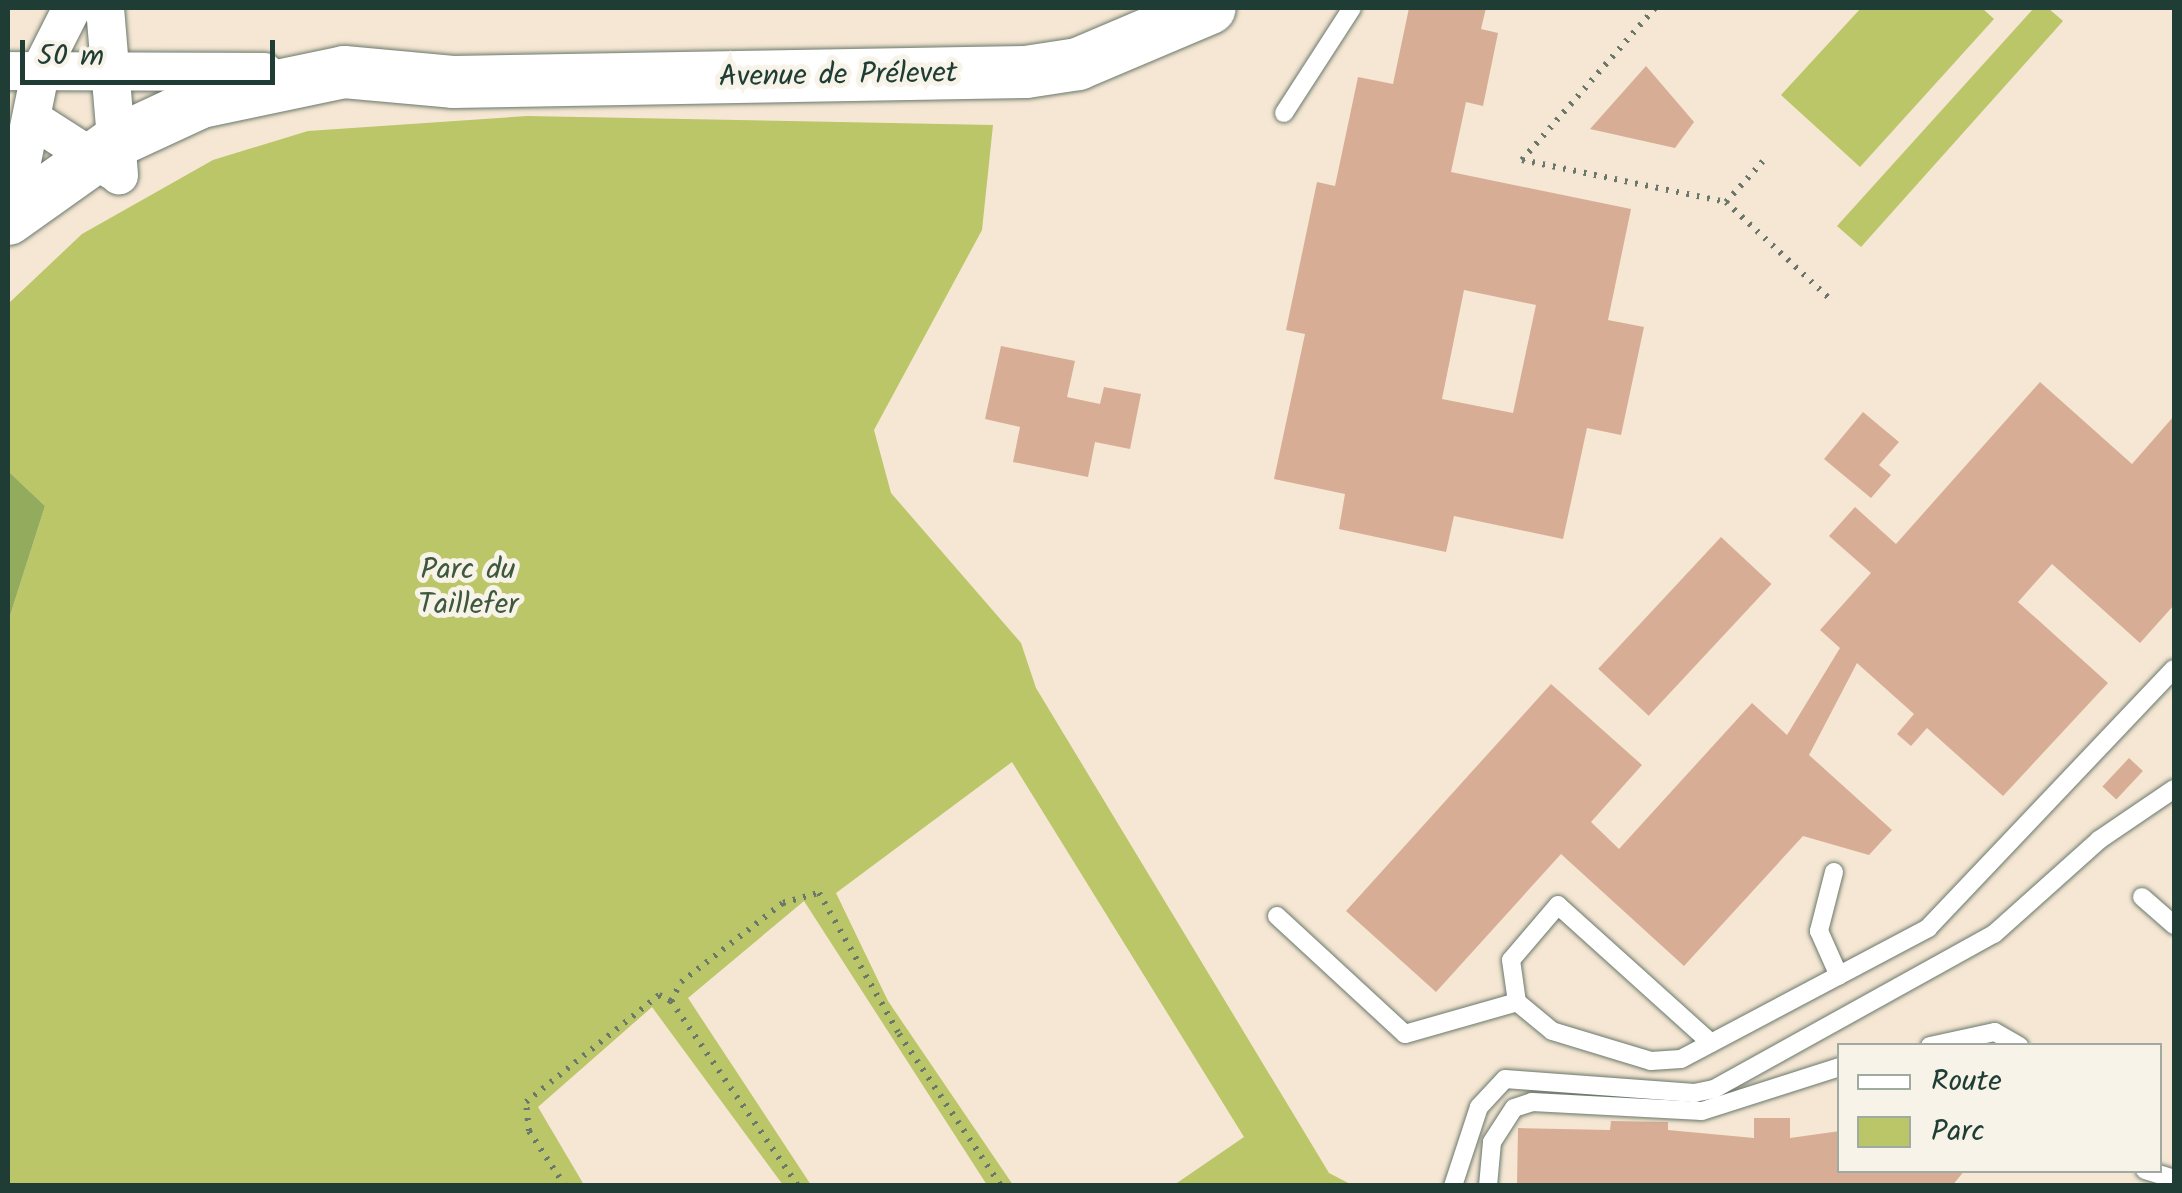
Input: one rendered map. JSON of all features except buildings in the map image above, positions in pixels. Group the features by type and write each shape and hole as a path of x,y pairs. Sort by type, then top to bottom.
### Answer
{"street":[{"path":"9,232 32,119 24,70 72,8"},
{"path":"32,119 110,158 105,8"},
{"name":"Avenue de Prélevet","path":"9,232 110,158 201,102 344,72 453,82 1026,72 1078,64 1210,8"},
{"path":"24,70 344,72"},
{"name":"Avenue de Prélevet","path":"110,158 352,97 453,82"}],"lane":[{"path":"1284,113 1352,8"},
{"path":"1711,1043 1558,906 1508,969 1518,1002 1552,1031 1651,1060 1681,1059 1839,976 1942,916 2174,669"},
{"path":"1453,1186 1479,1107 1505,1079 1679,1093 1714,1089 1994,934 2099,840 2174,788"},
{"path":"1834,872 1819,931 1839,976"},
{"path":"2142,897 2174,925"},
{"path":"1277,916 1406,1034 1518,1002"},
{"path":"1944,1043 1995,1032 2014,1043"},
{"path":"1488,1186 1492,1142 1514,1108 1532,1102 1702,1111 1837,1068"}],"path":[{"path":"1655,8 1522,160 1726,202 1830,299"},
{"path":"1726,202 1762,161"},
{"path":"671,1001 681,982 783,903 820,893 899,1034 1000,1186"},
{"path":"564,1186 529,1131 526,1102 659,995 671,1001 798,1186"}],"green space":[{"path":"1861,8 1982,8 1994,19 1860,167 1781,95"},
{"path":"2034,8 2048,8 2063,21 1861,247 1837,226"},
{"name":"Parc du Taillefer","path":"527,116 993,125 982,230 874,430 891,493 1021,643 1036,688 1329,1173 1352,1185 1174,1185 1244,1137 1012,762 836,893 888,1001 1013,1185 987,1185 804,901 688,998 811,1185 783,1185 652,1007 538,1107 584,1185 8,1186 8,622 45,506 8,471 8,304 82,234 213,160 308,131"},
{"path":"8,471 45,506 8,622"}]}
